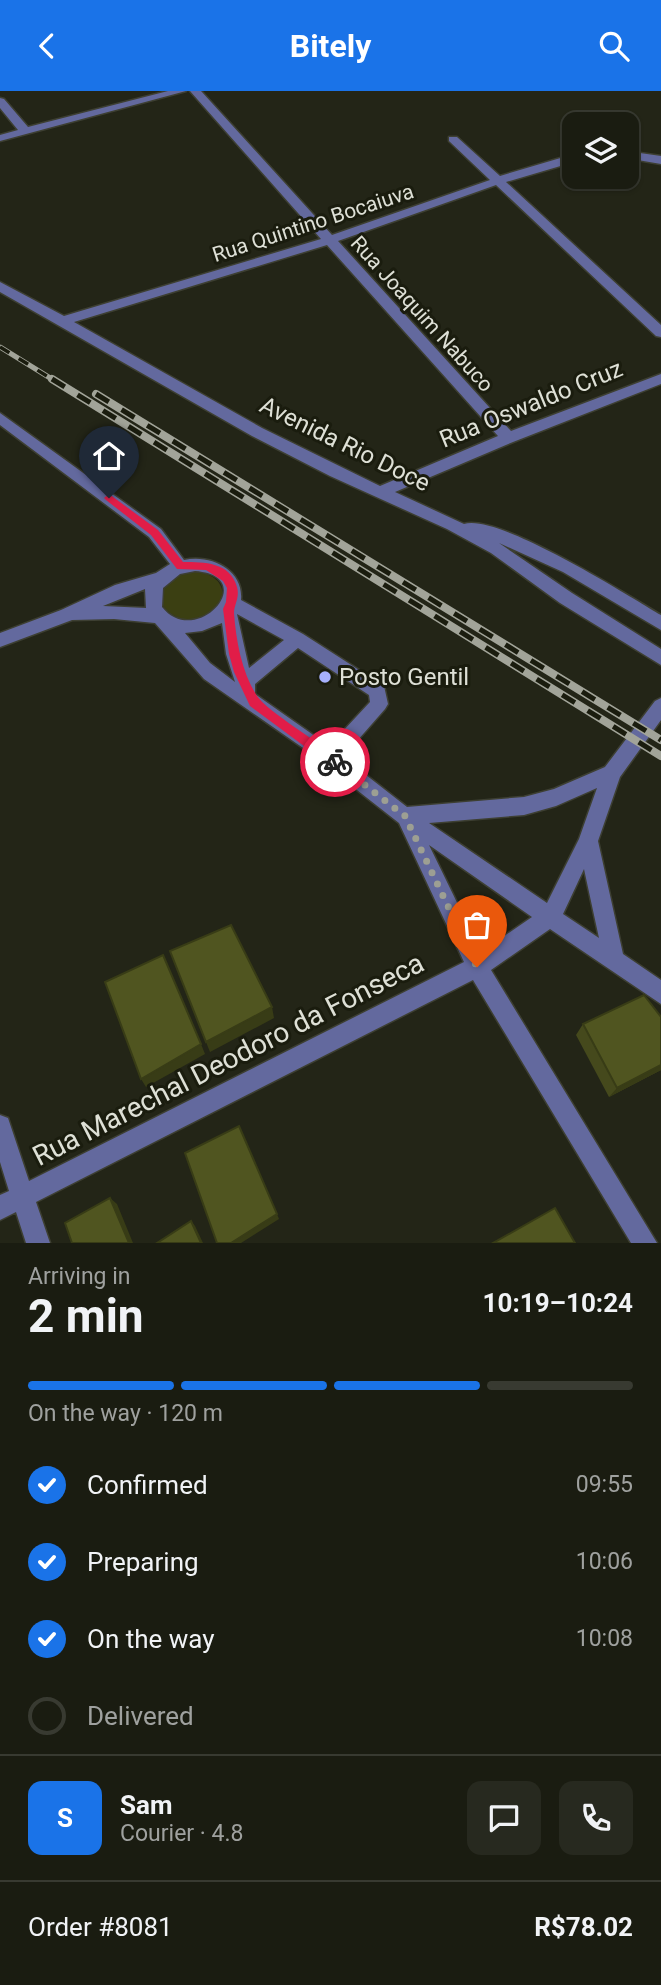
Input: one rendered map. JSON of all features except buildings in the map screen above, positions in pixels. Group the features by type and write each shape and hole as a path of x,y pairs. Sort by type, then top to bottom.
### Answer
{"street":[{"path":"0,138 181,91"},
{"name":"Rua Joaquim Nabuco","path":"195,91 508,438"},
{"path":"0,101 25,131"},
{"path":"453,139 661,333"},
{"path":"639,156 661,160"},
{"name":"Rua Quintino Bocaiuva","path":"64,321 330,240 497,181 562,162"},
{"name":"Avenida Rio Doce","path":"0,286 257,432 453,525 497,549 566,598 659,657"},
{"name":"Rua Oswaldo Cruz","path":"380,492 508,438 661,379"},
{"path":"0,418 155,533 180,566"},
{"path":"453,525 515,540 661,623"},
{"path":"0,641 121,590 161,578 180,566 194,564 219,570 228,578 232,588 230,606 235,654 254,702"},
{"path":"161,578 152,596 163,620 205,669 224,685 254,702 405,816 661,993"},
{"path":"67,615 114,612 163,620 180,627 208,625 230,606"},
{"path":"230,606 297,639 379,691 379,704 330,758"},
{"path":"244,682 297,639"},
{"path":"551,916 588,841 612,773 661,706"},
{"path":"405,816 524,806 556,797 612,773"},
{"path":"405,816 477,967 645,1243"},
{"path":"588,841 614,960"},
{"name":"Rua Marechal Deodoro da Fonseca","path":"0,1208 477,967 551,916"},
{"path":"0,1126 38,1243"}],"green space":[{"path":"196,571 216,579 223,599 207,617 192,620 178,618 162,604 163,588 177,575"}],"railway":[{"path":"0,347 55,381"},
{"path":"52,379 661,756"},
{"path":"96,394 661,740"}],"way so far":[{"path":"335,762 405,816 477,967"}],"place":[{"name":"Posto Gentil","path":"325,677"}],"route":[{"path":"109,498 155,533 180,566 207,566 219,570 228,578 232,588 233,599 228,609 235,654 254,702 335,762"}]}
